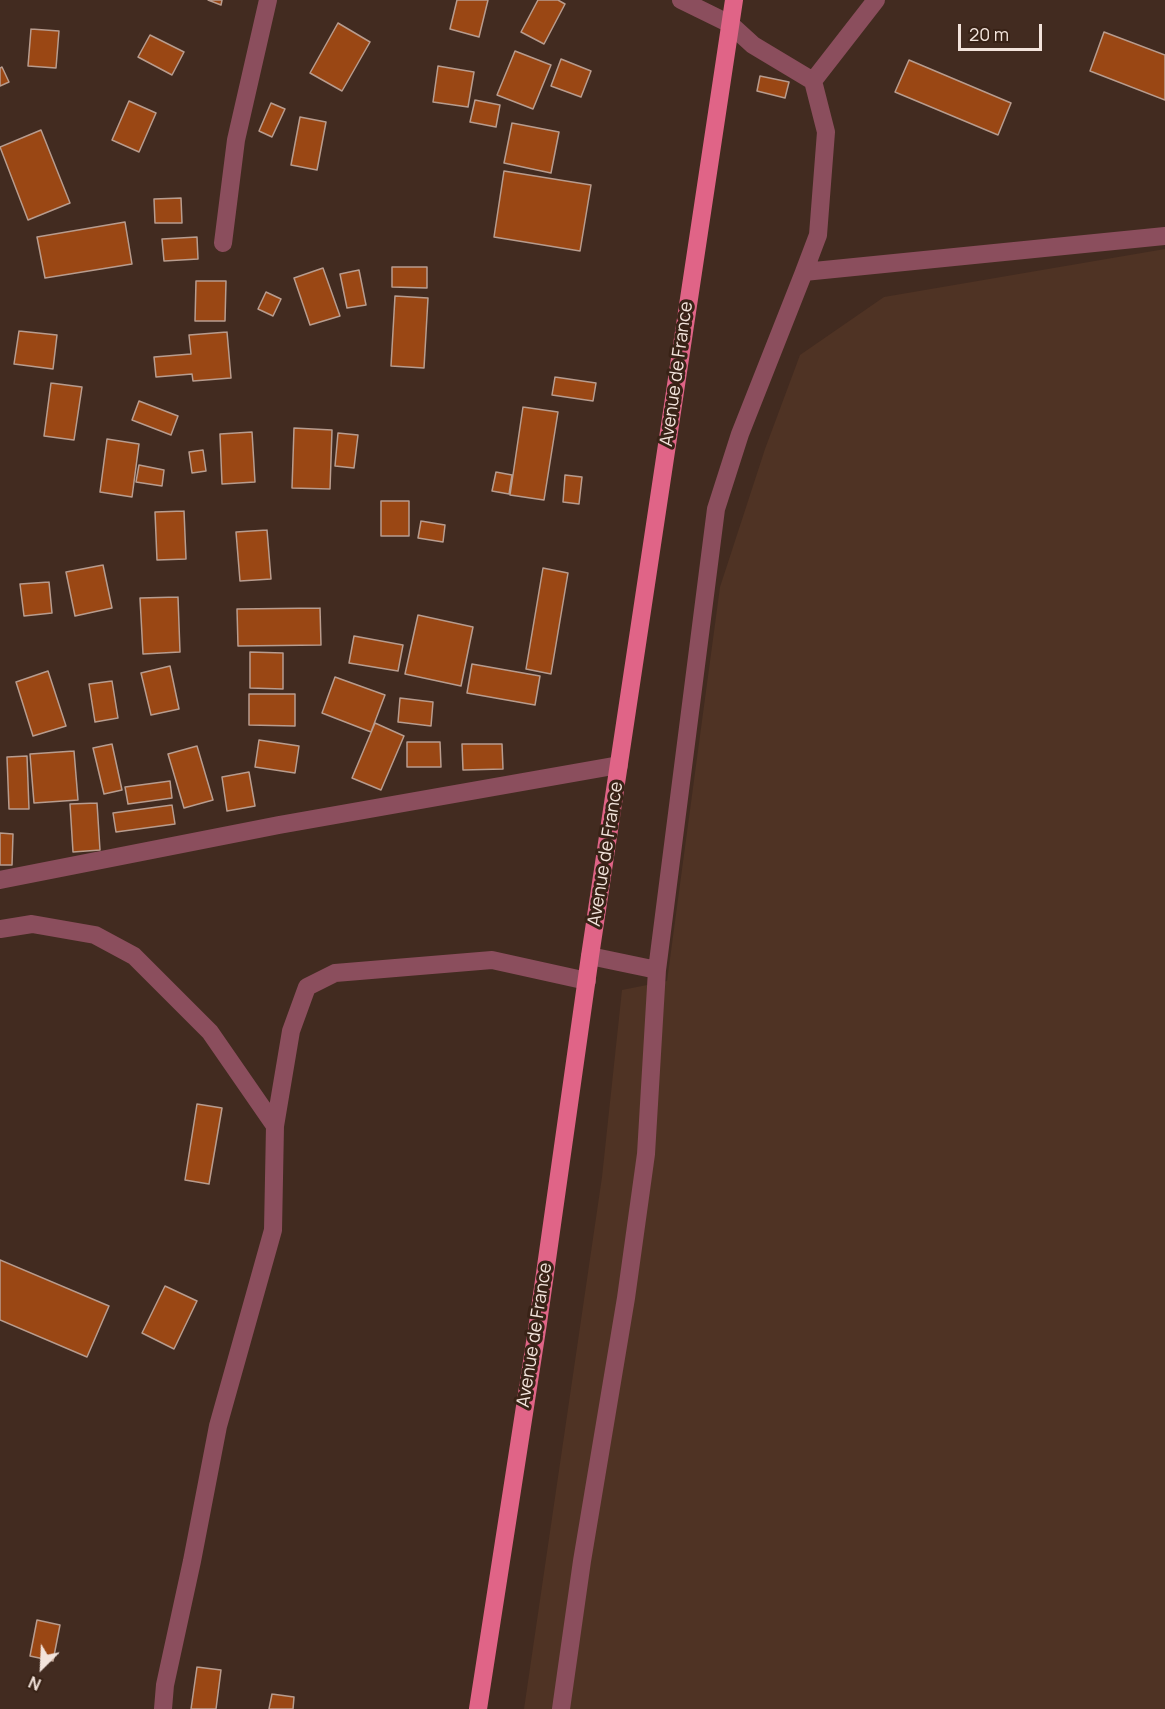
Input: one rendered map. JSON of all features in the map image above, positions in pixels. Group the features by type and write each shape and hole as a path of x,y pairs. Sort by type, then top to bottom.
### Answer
{"main road":[{"name":"Avenue de France","path":"478,1709 538,1323 590,956 734,0"}],"street":[{"path":"223,243 236,140 268,0"},
{"path":"561,1709 582,1561 626,1298 646,1154 657,970 716,509 740,434 818,235 826,132 813,81 753,45 730,24 681,0"},
{"path":"813,81 876,0"},
{"path":"804,272 1165,236"},
{"path":"0,880 279,825 619,765"},
{"path":"0,929 32,924 95,935 135,956 210,1032 275,1126"},
{"path":"590,956 657,970"},
{"path":"163,1709 165,1685 218,1426 273,1230 275,1126 291,1031 307,987 335,973 492,960 587,981"}],"shaded area":[{"path":"1165,249 1165,1709 524,1709 602,1177 622,990 667,981 720,587 765,449 800,355 884,297"}],"building":[{"path":"208,0 222,0 221,5"},
{"path":"457,0 488,0 479,37 450,29"},
{"path":"538,0 558,0 565,4 544,44 521,32"},
{"path":"338,23 370,42 342,91 310,73"},
{"path":"31,29 59,31 56,68 28,66"},
{"path":"1104,32 1165,55 1165,100 1090,71"},
{"path":"150,35 184,52 172,75 138,57"},
{"path":"515,51 551,65 533,109 497,95"},
{"path":"561,59 591,71 581,97 551,86"},
{"path":"909,60 1011,103 998,135 895,92"},
{"path":"438,66 474,72 468,107 433,102"},
{"path":"2,67 9,82 0,86 0,68"},
{"path":"760,76 789,82 785,98 757,91"},
{"path":"475,100 500,105 496,127 470,122"},
{"path":"129,101 156,113 139,152 112,140"},
{"path":"271,103 285,109 272,137 259,131"},
{"path":"300,117 326,122 317,170 291,165"},
{"path":"512,123 559,132 551,173 504,163"},
{"path":"41,130 70,203 28,220 0,147"},
{"path":"504,171 591,185 580,251 494,237"},
{"path":"181,198 182,223 155,223 154,199"},
{"path":"125,222 132,264 45,278 37,237"},
{"path":"197,237 198,259 164,261 162,239"},
{"path":"392,267 427,267 427,288 392,287"},
{"path":"323,268 340,316 310,325 294,278"},
{"path":"359,270 366,305 347,308 340,274"},
{"path":"196,281 226,281 225,321 195,321"},
{"path":"266,292 281,299 273,316 258,309"},
{"path":"395,296 428,298 424,368 391,366"},
{"path":"19,331 57,335 53,369 14,364"},
{"path":"227,332 231,378 193,381 192,374 156,377 154,357 191,354 189,335"},
{"path":"555,377 596,383 593,401 552,395"},
{"path":"51,383 82,387 74,440 44,436"},
{"path":"139,401 178,416 171,435 132,420"},
{"path":"523,407 558,412 544,500 510,495"},
{"path":"294,428 332,430 330,489 292,488"},
{"path":"252,432 255,482 222,484 220,434"},
{"path":"338,433 358,435 354,468 335,466"},
{"path":"107,439 139,444 132,497 100,492"},
{"path":"203,450 206,471 192,473 189,452"},
{"path":"139,465 164,470 162,486 136,482"},
{"path":"496,472 512,475 509,494 492,491"},
{"path":"565,475 582,477 579,504 563,502"},
{"path":"381,501 409,501 409,536 381,536"},
{"path":"184,511 186,559 157,560 155,512"},
{"path":"421,521 445,525 443,542 418,538"},
{"path":"267,530 271,579 240,581 236,532"},
{"path":"103,565 112,608 75,616 66,572"},
{"path":"543,568 568,573 551,674 526,669"},
{"path":"49,582 52,613 24,616 20,584"},
{"path":"178,597 180,652 143,654 140,598"},
{"path":"320,608 321,645 238,646 237,609"},
{"path":"418,615 473,627 461,686 405,674"},
{"path":"354,636 403,645 398,671 349,663"},
{"path":"250,652 283,653 283,689 250,688"},
{"path":"472,664 540,676 535,705 467,693"},
{"path":"170,666 179,709 151,715 141,673"},
{"path":"48,671 66,726 33,736 16,682"},
{"path":"335,677 385,695 371,732 322,713"},
{"path":"112,681 118,718 95,722 89,684"},
{"path":"249,694 295,694 295,726 249,725"},
{"path":"400,698 433,702 431,726 398,722"},
{"path":"375,723 404,736 381,790 352,778"},
{"path":"259,740 299,746 295,773 255,767"},
{"path":"407,742 440,742 441,767 407,767"},
{"path":"112,744 122,790 104,794 93,748"},
{"path":"462,744 502,744 503,769 463,770"},
{"path":"197,746 213,800 184,808 168,754"},
{"path":"74,751 78,800 34,803 30,754"},
{"path":"27,756 29,809 9,809 7,757"},
{"path":"249,772 255,806 227,811 222,777"},
{"path":"170,781 172,798 128,804 125,787"},
{"path":"97,803 100,850 73,852 70,804"},
{"path":"172,805 175,824 116,832 113,813"},
{"path":"0,833 13,834 12,865 0,865"},
{"path":"197,1104 222,1108 209,1184 185,1180"},
{"path":"0,1260 109,1306 87,1357 0,1320"},
{"path":"165,1286 197,1301 174,1349 142,1333"},
{"path":"37,1620 60,1625 53,1661 30,1656"},
{"path":"197,1667 221,1670 216,1709 191,1709"},
{"path":"272,1694 294,1697 293,1709 269,1709"}]}
